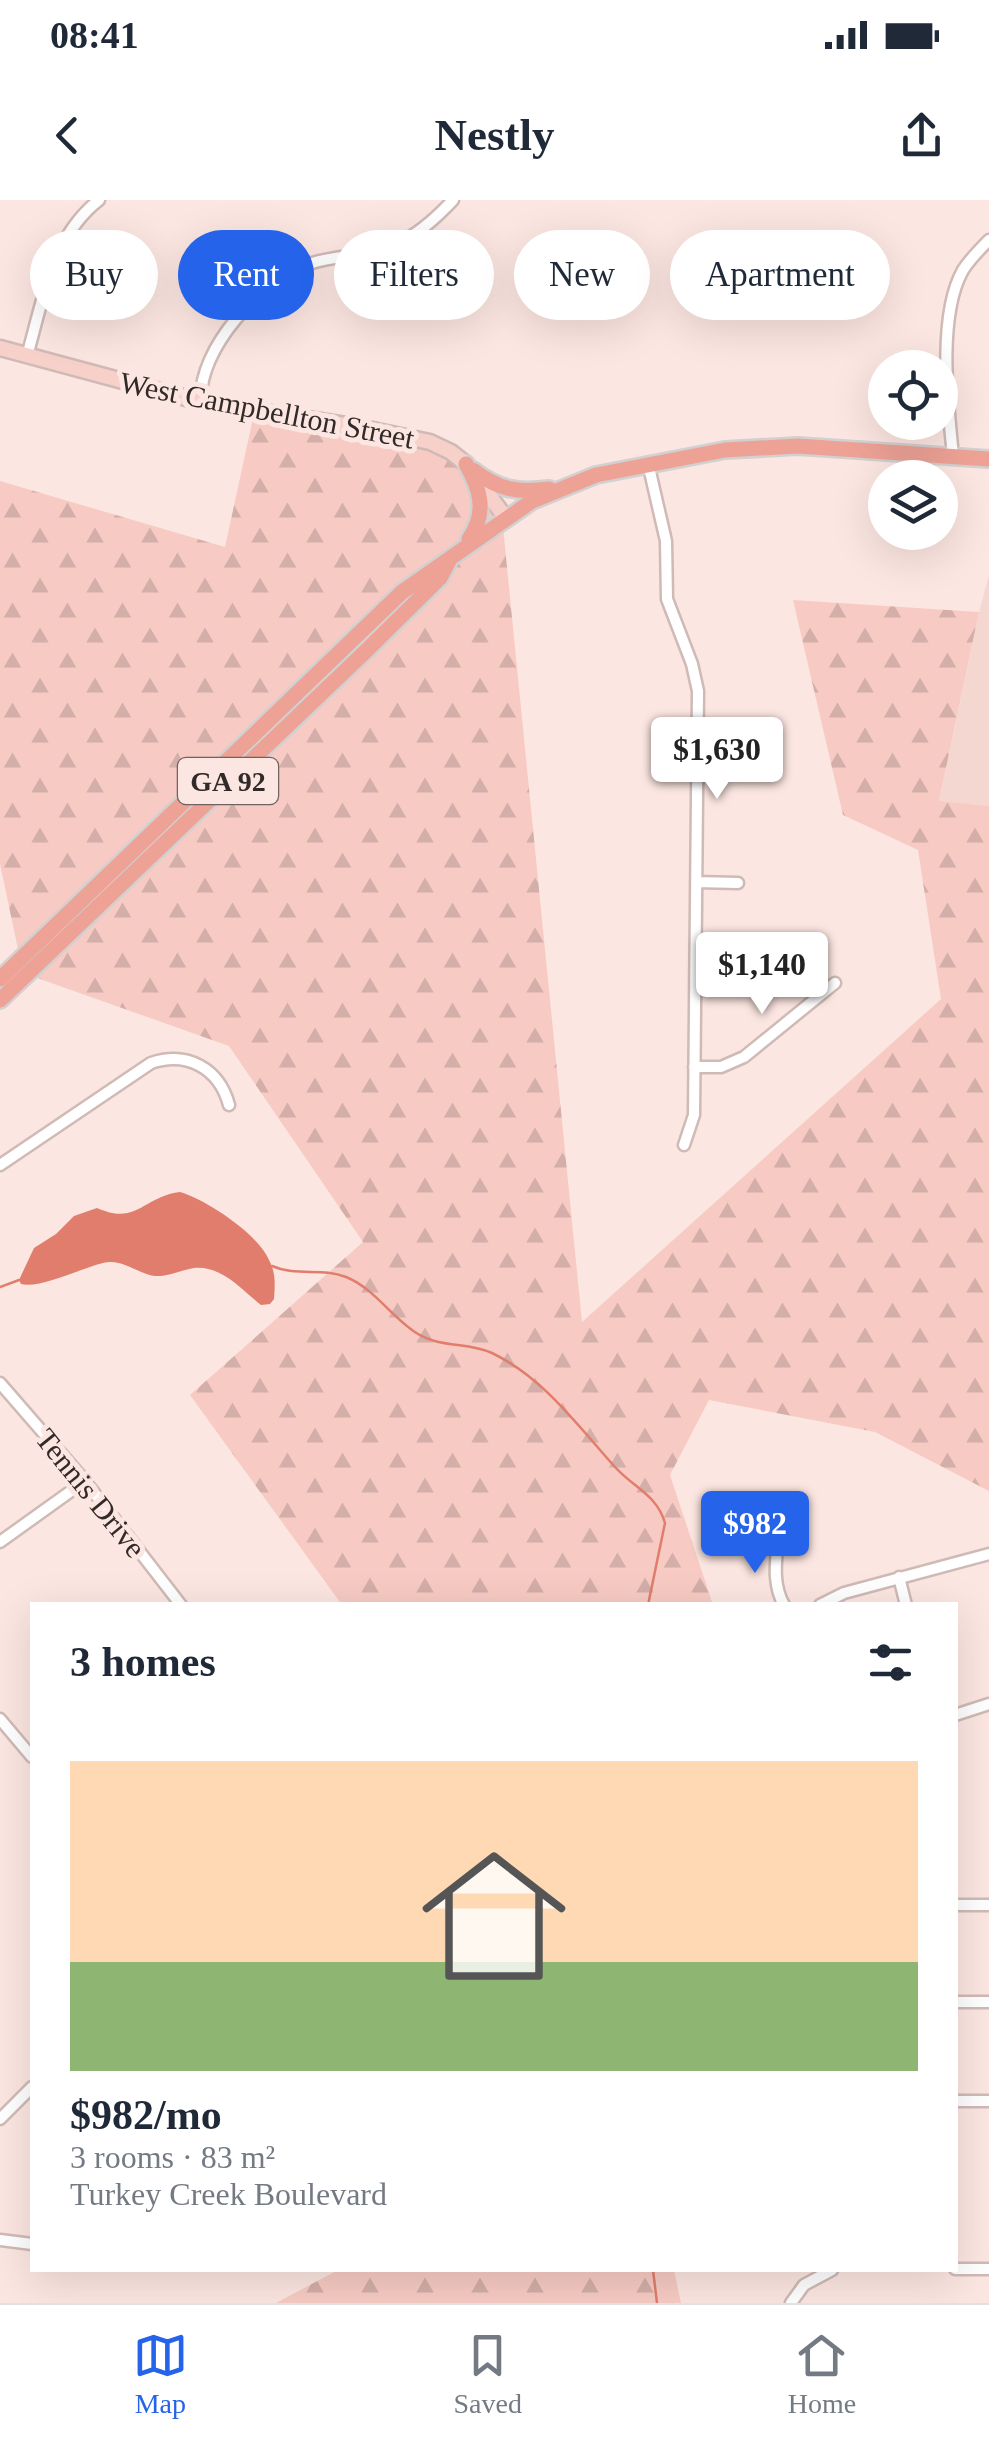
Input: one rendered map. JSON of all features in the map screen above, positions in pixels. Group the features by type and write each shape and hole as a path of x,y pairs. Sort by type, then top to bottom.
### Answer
{"main road":[{"name":"West Campbellton Street","path":"0,348 201,402 358,426 430,442 466,464 506,517"},
{"name":"GA 92","path":"0,980 402,592 506,517 563,487 648,463 725,450 798,446 989,460"},
{"path":"466,464 496,486 514,492 563,487"},
{"path":"451,557 476,528 481,515 479,491 466,464"},
{"name":"GA 92","path":"0,1000 380,638 440,578 451,557"}],"street":[{"path":"26,356 56,254 69,230 99,200"},
{"path":"201,402 202,382 224,334 266,288 308,264 397,244 453,200"},
{"path":"952,456 948,335 954,295 965,266 989,240"},
{"path":"648,463 666,540 668,600 698,692 694,1114 684,1145"},
{"path":"696,882 738,883"},
{"path":"694,1066 721,1067 744,1058 835,982"},
{"path":"0,1165 136,1073 162,1060 175,1058 200,1064 219,1082 229,1105"},
{"name":"Tennis Drive","path":"0,1383 178,1602"},
{"path":"0,1542 84,1482"},
{"path":"778,1537 775,1570 777,1593 782,1602"},
{"path":"826,1602 844,1593 989,1554"},
{"path":"899,1577 905,1602"},
{"path":"958,1714 989,1704"},
{"path":"0,1719 30,1755"},
{"path":"958,1905 989,1905"},
{"path":"958,2002 989,2002"},
{"path":"2,2111 30,2089"},
{"path":"958,2101 989,2101"},
{"path":"0,2240 30,2244"},
{"path":"958,2268 989,2269"},
{"path":"790,2303 804,2285 828,2272"}],"shaded area":[{"path":"989,575 989,806 939,802 979,612"},
{"path":"180,1192 230,1219 263,1250 274,1274 274,1299 270,1304 261,1305 230,1279 204,1268 155,1276 110,1262 50,1281 21,1284 19,1280 34,1248 74,1216 97,1208 111,1213 131,1212"}],"green space":[{"path":"255,409 437,450 470,473 503,527 582,1322 941,999 918,850 843,815 793,600 979,612 939,801 989,806 989,1491 875,1432 709,1400 670,1475 712,1602 340,1602 190,1395 363,1242 229,1046 23,973 0,864 0,481 225,547"},
{"path":"334,2272 674,2272 681,2303 276,2303"}],"waterway":[{"path":"272,1266 346,1277 366,1288 418,1334 492,1353 544,1389 661,1513 665,1523 649,1602"},
{"path":"0,1287 19,1280"},
{"path":"653,2272 657,2303"}]}
